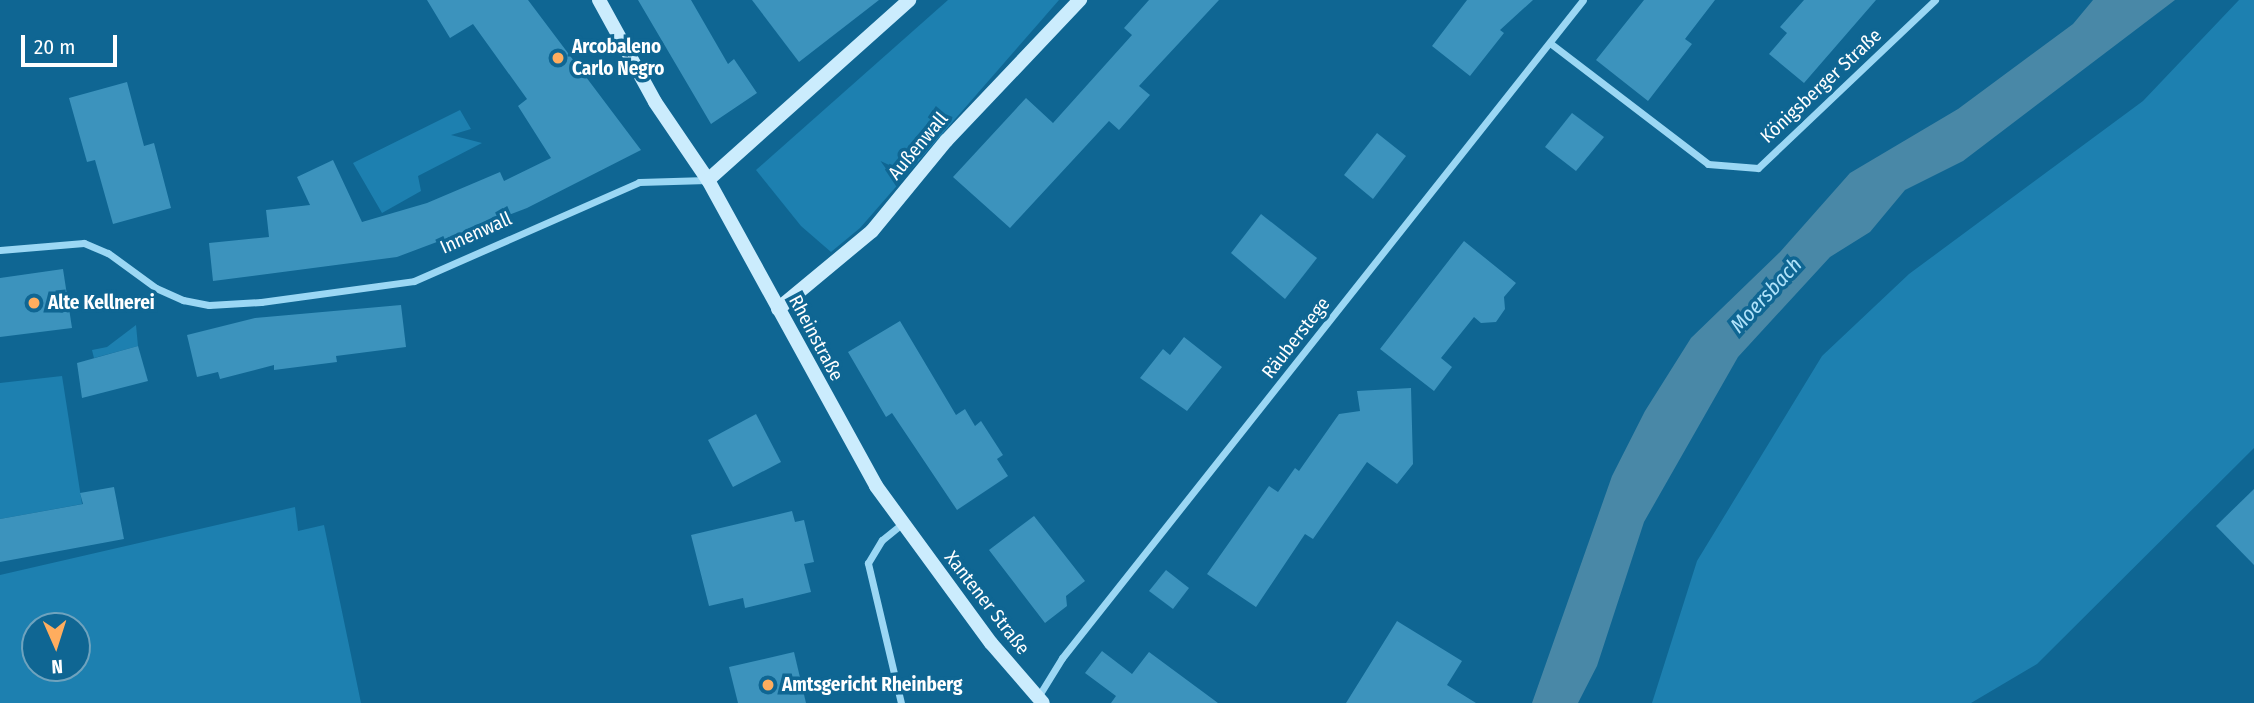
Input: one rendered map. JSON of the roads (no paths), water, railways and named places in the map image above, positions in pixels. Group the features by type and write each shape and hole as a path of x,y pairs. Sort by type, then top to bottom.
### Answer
{"street":[{"name":"Rheinstraße","path":"599,0 655,103 708,180 876,486 902,524"},
{"path":"708,180 909,0"},
{"name":"Außenwall","path":"778,309 872,231 946,141 1080,0"},
{"name":"Räuberstege","path":"1038,701 1062,658 1583,0"},
{"name":"Königsberger Straße","path":"1549,43 1708,164 1758,168 1935,0"},
{"name":"Innenwall","path":"0,250 84,243 107,253 156,288 183,300 209,305 261,302 414,281 639,182 708,180"},
{"path":"901,703 869,563 882,540 902,524"},
{"name":"Xantener Straße","path":"902,524 1038,701"}],"water":[{"name":"Moersbach","path":"2093,0 2175,0 1963,161 1905,190 1870,232 1830,257 1738,357 1644,522 1597,666 1578,703 1532,703 1612,476 1645,411 1691,338 1780,252 1850,173 1958,109 2073,24"}],"place":[{"name":"Arcobaleno Carlo Negro","path":"558,58"},
{"name":"Alte Kellnerei","path":"34,303"},
{"name":"Amtsgericht Rheinberg","path":"768,685"}]}
